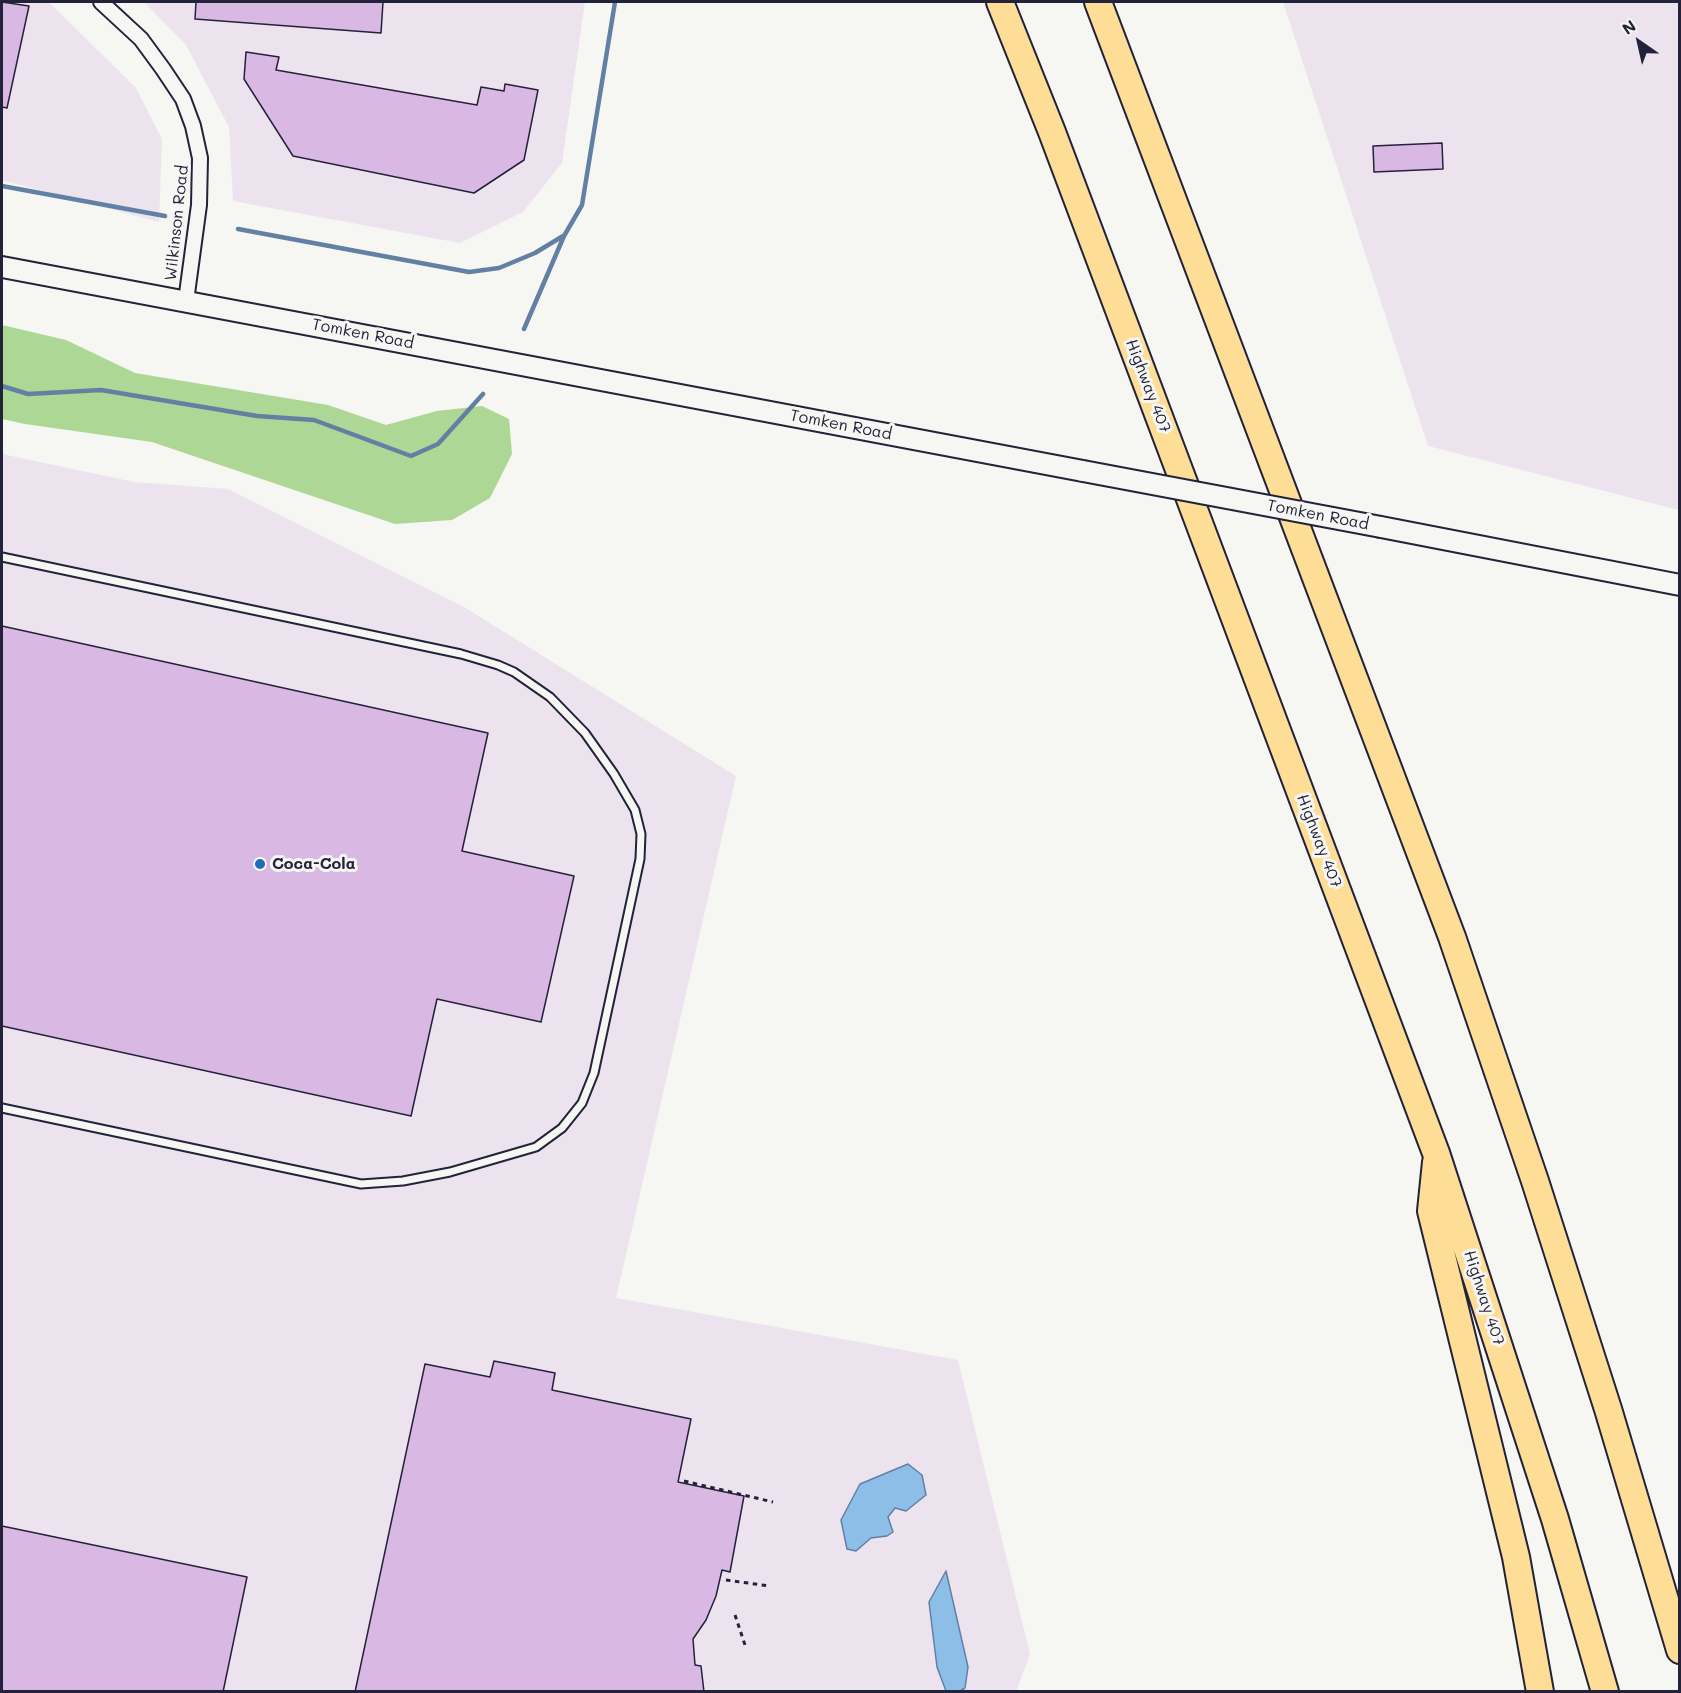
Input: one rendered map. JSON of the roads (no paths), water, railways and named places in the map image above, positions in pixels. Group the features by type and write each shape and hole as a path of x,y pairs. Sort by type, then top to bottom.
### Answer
{"highway":[{"name":"Highway 407","path":"1000,2 1056,142 1436,1153 1555,1519 1605,1692"},
{"path":"1098,2 1452,937 1546,1215 1608,1409 1680,1650"},
{"path":"1436,1153 1431,1211 1516,1557 1540,1692"}],"main road":[{"name":"Tomken Road","path":"2,267 1680,585"}],"street":[{"name":"Wilkinson Road","path":"101,2 141,39 183,99 193,126 200,158 199,205 186,301"}],"lane":[{"path":"2,557 461,654 498,665 514,672 550,697 585,733 614,774 634,810 641,834 640,859 594,1074 582,1103 569,1120 536,1147 450,1172 360,1184 2,1108"}],"water":[{"path":"908,1464 922,1475 926,1495 906,1511 895,1508 888,1517 893,1532 887,1536 871,1538 856,1551 847,1549 841,1520 860,1484"},
{"path":"946,1571 968,1667 965,1688 960,1691 946,1691 937,1667 929,1602"}],"waterway":[{"path":"524,329 564,236 582,205 615,2"},
{"path":"2,186 165,216"},
{"path":"238,229 469,272 499,268 535,253 563,236"},
{"path":"2,386 28,394 101,390 257,416 314,420 411,456 438,444 483,394"}],"place":[{"name":"Coca-Cola","path":"260,864"}]}
